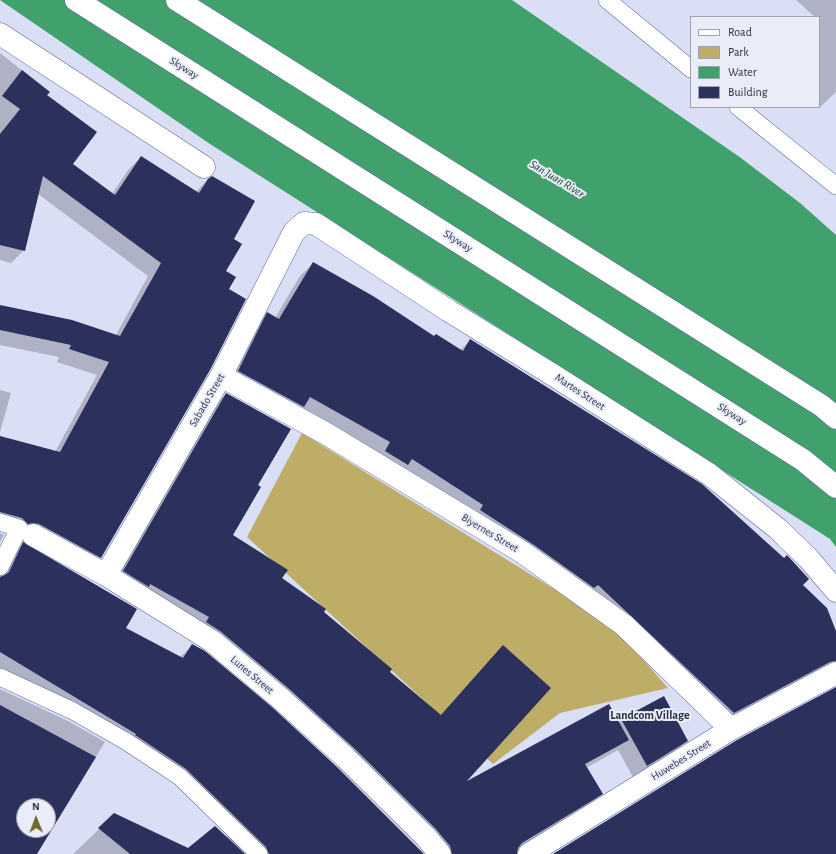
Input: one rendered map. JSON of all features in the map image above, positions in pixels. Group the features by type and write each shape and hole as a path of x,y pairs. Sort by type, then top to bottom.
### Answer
{"main road":[{"name":"Skyway","path":"76,0 796,455 836,487"},
{"path":"177,0 808,398 836,418"},
{"path":"0,34 204,167"},
{"name":"Sabado Street","path":"106,574 221,376 294,232 304,223"},
{"name":"Martes Street","path":"304,223 316,224 449,311 709,474 778,529 810,559 836,591"},
{"name":"Biyernes Street","path":"221,376 325,433 522,552 624,625 731,729"},
{"name":"Lunes Street","path":"26,531 106,574 212,641 274,693 346,758 440,854"},
{"name":"Huwebes Street","path":"529,854 731,729 836,673"}],"lane":[{"path":"607,0 690,68"},
{"path":"739,108 836,186"},
{"path":"0,522 26,531 0,567"},
{"path":"0,677 73,711 127,742 180,777 259,854"}],"green space":[{"path":"302,433 614,626 668,688 560,713 493,764 247,537"}],"water":[{"name":"San Juan River","path":"0,0 512,0 741,158 800,203 836,235 836,547 830,539 210,144"}],"building":[{"path":"22,70 50,92 47,95 97,132 73,164 115,195 141,156 199,193 208,179 212,176 255,201 234,239 242,244 226,271 236,277 229,289 246,299 210,370 101,558 39,524 28,524 22,518 0,512 0,436 60,452 109,362 69,349 71,345 0,330 0,305 72,320 120,336 161,263 43,176 25,251 0,245 0,134 20,109 2,96"},
{"path":"313,262 373,296 434,336 436,334 463,351 470,339 702,484 784,558 787,555 809,579 803,585 827,608 836,631 836,661 830,662 734,713 598,585 594,588 534,545 480,510 483,505 412,459 408,465 385,451 390,442 310,397 304,407 238,371 267,312 279,319"},
{"path":"226,393 291,429 258,485 261,487 233,535 288,570 282,578 326,609 324,612 392,669 390,672 441,715 503,645 551,688 467,781 609,704 629,740 585,764 603,794 522,843 518,848 517,854 452,854 450,846 435,828 355,749 288,688 220,631 206,622 209,617 150,584 149,587 123,571"},
{"path":"23,542 137,609 126,628 183,658 192,644 205,651 272,707 337,767 424,854 269,854 266,847 186,769 135,735 136,734 0,652 0,577 9,572"},
{"path":"836,687 836,854 553,854 737,740"},
{"path":"664,696 688,741 647,766 621,719"},
{"path":"0,705 96,757 56,823 56,798 16,798 16,838 47,838 37,854 0,854"},
{"path":"114,813 188,848 215,826 245,854 130,854 98,828"}],"district":[{"name":"Landcom Village","path":"650,715"}]}
